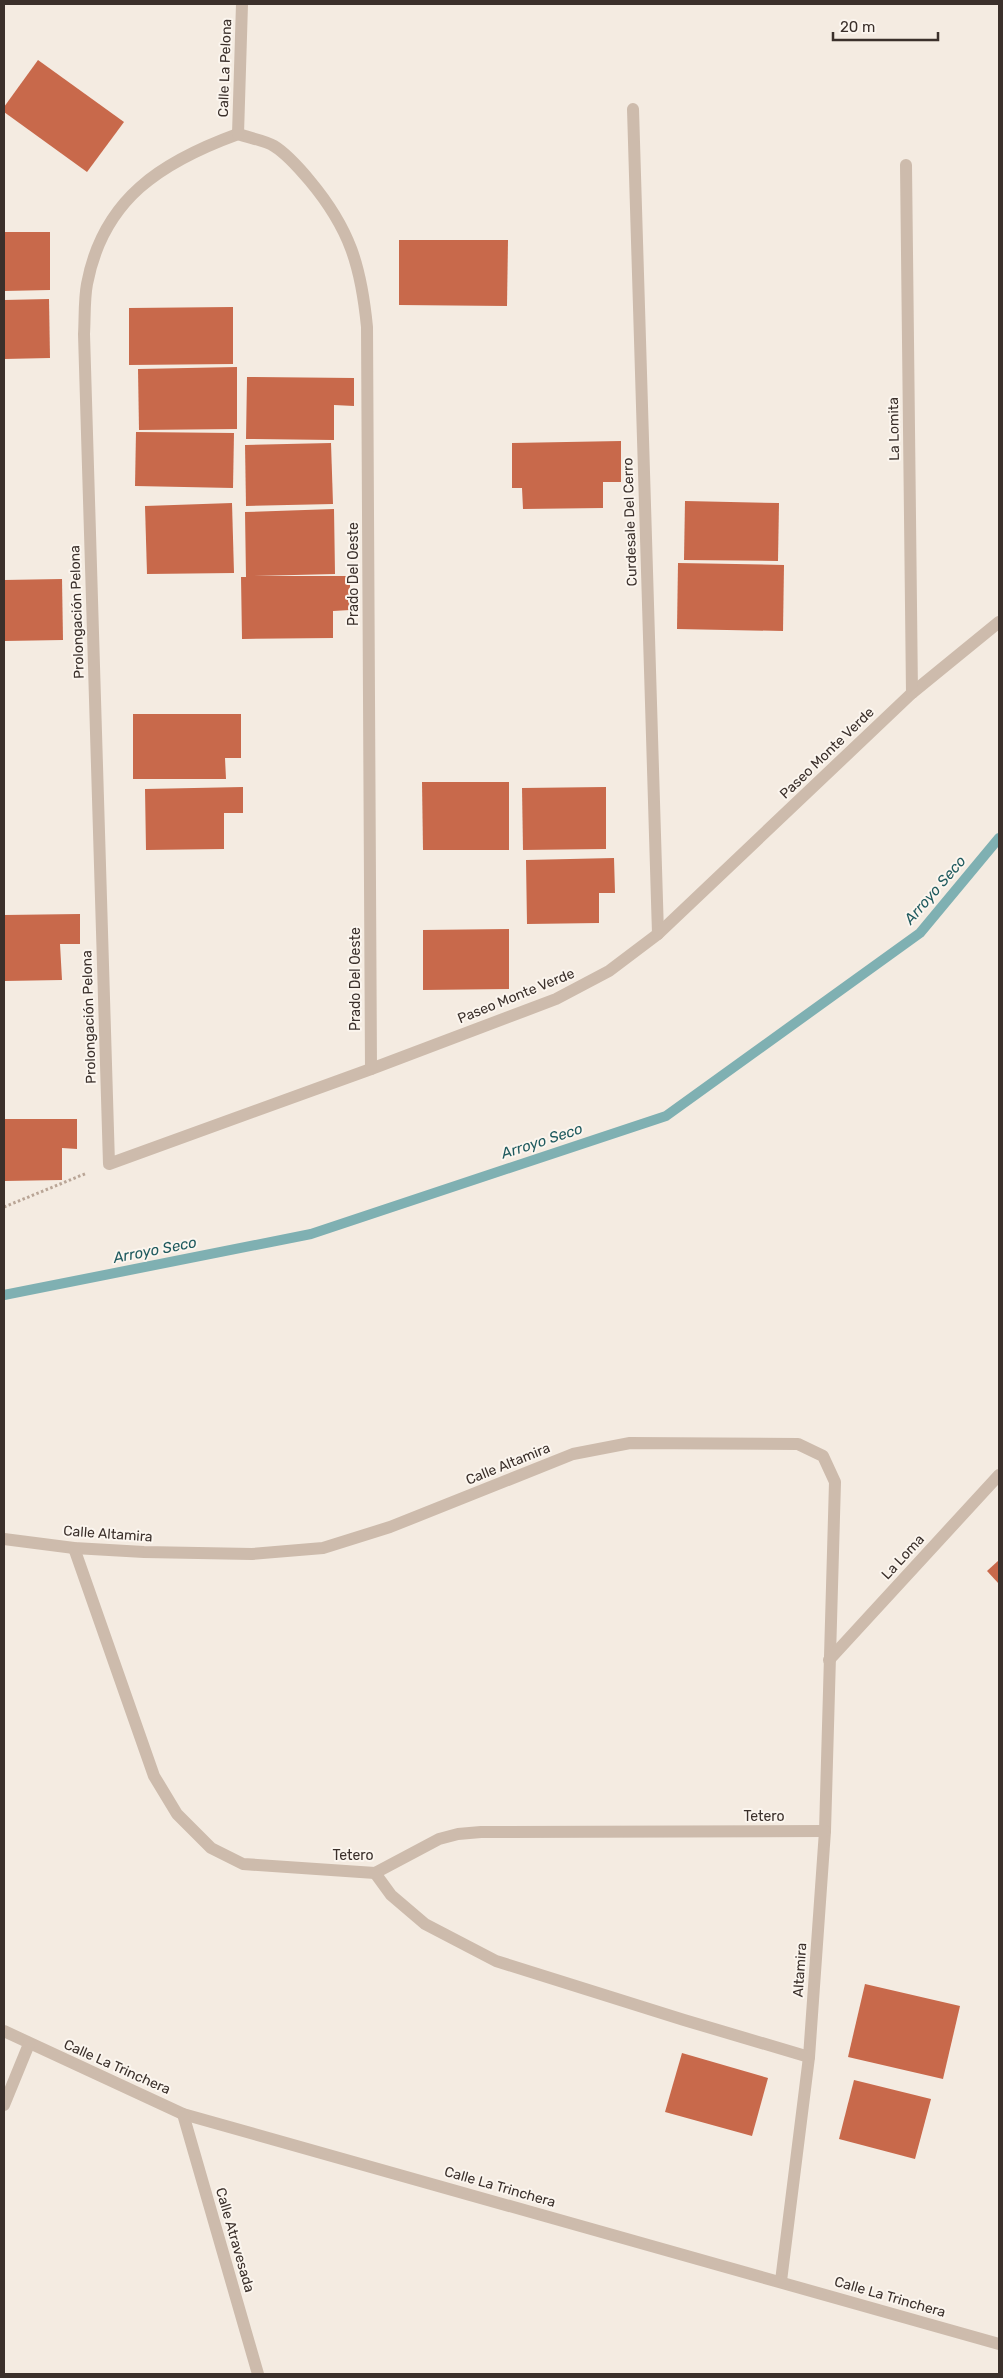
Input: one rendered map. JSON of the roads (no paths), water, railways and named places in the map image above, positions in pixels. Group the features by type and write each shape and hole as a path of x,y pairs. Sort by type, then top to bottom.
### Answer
{"street":[{"name":"Calle La Pelona","path":"238,134 242,4"},
{"name":"Curdesale Del Cerro","path":"633,109 658,934"},
{"name":"Prado Del Oeste","path":"238,134 274,146 299,168 326,200 348,238 363,286 367,337 371,1070"},
{"name":"Prolongación Pelona","path":"109,1164 84,334 87,285 102,233 130,196 162,169 201,148 238,134"},
{"name":"La Lomita","path":"906,164 912,693"},
{"name":"Paseo Monte Verde","path":"109,1164 371,1070 556,999 609,972 658,934 912,693 999,622"},
{"name":"Calle Altamira","path":"4,1539 74,1548 252,1554 323,1548 390,1528 573,1454 630,1443 798,1444 823,1456 835,1482 829,1660"},
{"name":"La Loma","path":"829,1660 999,1475"},
{"name":"Tetero","path":"74,1548 154,1776 177,1814 211,1848 243,1864 375,1873 439,1839 458,1834 825,1831"},
{"name":"Altamira","path":"781,2281 809,2057 825,1831 829,1660"},
{"path":"375,1873 391,1895 425,1924 496,1961 809,2057"},
{"name":"Calle La Trinchera","path":"4,2031 183,2114 999,2344"},
{"path":"4,2105 29,2044"},
{"name":"Calle Atravesada","path":"183,2114 258,2374"}],"waterway":[{"name":"Arroyo Seco","path":"4,1295 311,1234 666,1116 920,933 999,838"}]}
